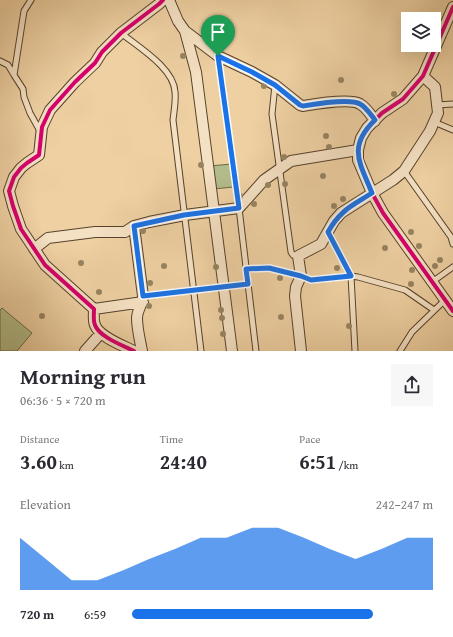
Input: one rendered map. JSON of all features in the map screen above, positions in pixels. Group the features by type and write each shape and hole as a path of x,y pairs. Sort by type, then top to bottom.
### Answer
{"street":[{"path":"134,351 101,333 95,325 94,309 45,266 21,230 12,206 9,191 14,177 21,168 27,162 39,155 41,134 50,110 75,82 95,63 102,52 121,33 163,0"},
{"path":"169,0 184,31 196,72 232,351"},
{"path":"453,7 423,76 403,99 385,111 367,128 361,138 358,150 358,160 372,193 383,213 453,311"},
{"path":"184,31 218,56 275,85 303,106 344,102 357,103 362,106 375,120"},
{"path":"301,351 295,292 301,276 298,256 321,244 334,221 342,212 393,180 404,171 430,131 438,113 435,87 423,76"},
{"path":"34,249 48,238 96,232 125,232 134,226 184,215 239,208 264,180 294,160 358,150"},
{"path":"134,226 143,299 137,318 142,351"},
{"path":"94,309 143,299"},
{"path":"85,351 101,333"}],"lane":[{"path":"14,75 24,11 31,0"},
{"path":"121,33 161,64 170,76 175,90 173,120 201,351"},
{"path":"218,56 239,208 256,351"},
{"path":"0,61 8,65 23,89 30,114 41,134"},
{"path":"275,85 272,114 291,252 292,255 298,256"},
{"path":"437,105 453,104"},
{"path":"434,122 453,130"},
{"path":"404,171 451,237 453,244"},
{"path":"328,232 351,276 355,351"},
{"path":"432,282 453,267"},
{"path":"246,269 269,268 311,280 351,276 405,290 434,310"},
{"path":"143,299 194,290 248,284"},
{"path":"400,351 412,332 445,300"}],"green space":[{"path":"232,164 234,187 213,189 209,166"},
{"path":"2,308 32,333 17,351 0,351 0,310"}],"cycle path":[{"path":"134,351 112,341 101,333 94,323 94,309 45,265 21,229 9,191 14,177 21,168 39,155 42,127 50,110 75,82 95,63 102,52 121,33 163,0"},
{"path":"453,7 423,76 403,99 382,113 367,128 361,138 358,150 358,160 372,193 383,213 453,311"}],"route":[{"path":"218,56 275,85 300,105 303,106 344,102 357,103 360,104 375,120 367,128 361,138 358,150 358,160 372,193 342,212 334,221 328,232 351,276 311,280 269,268 246,269 248,284 143,296 134,226 184,215 239,208 218,56"}]}
